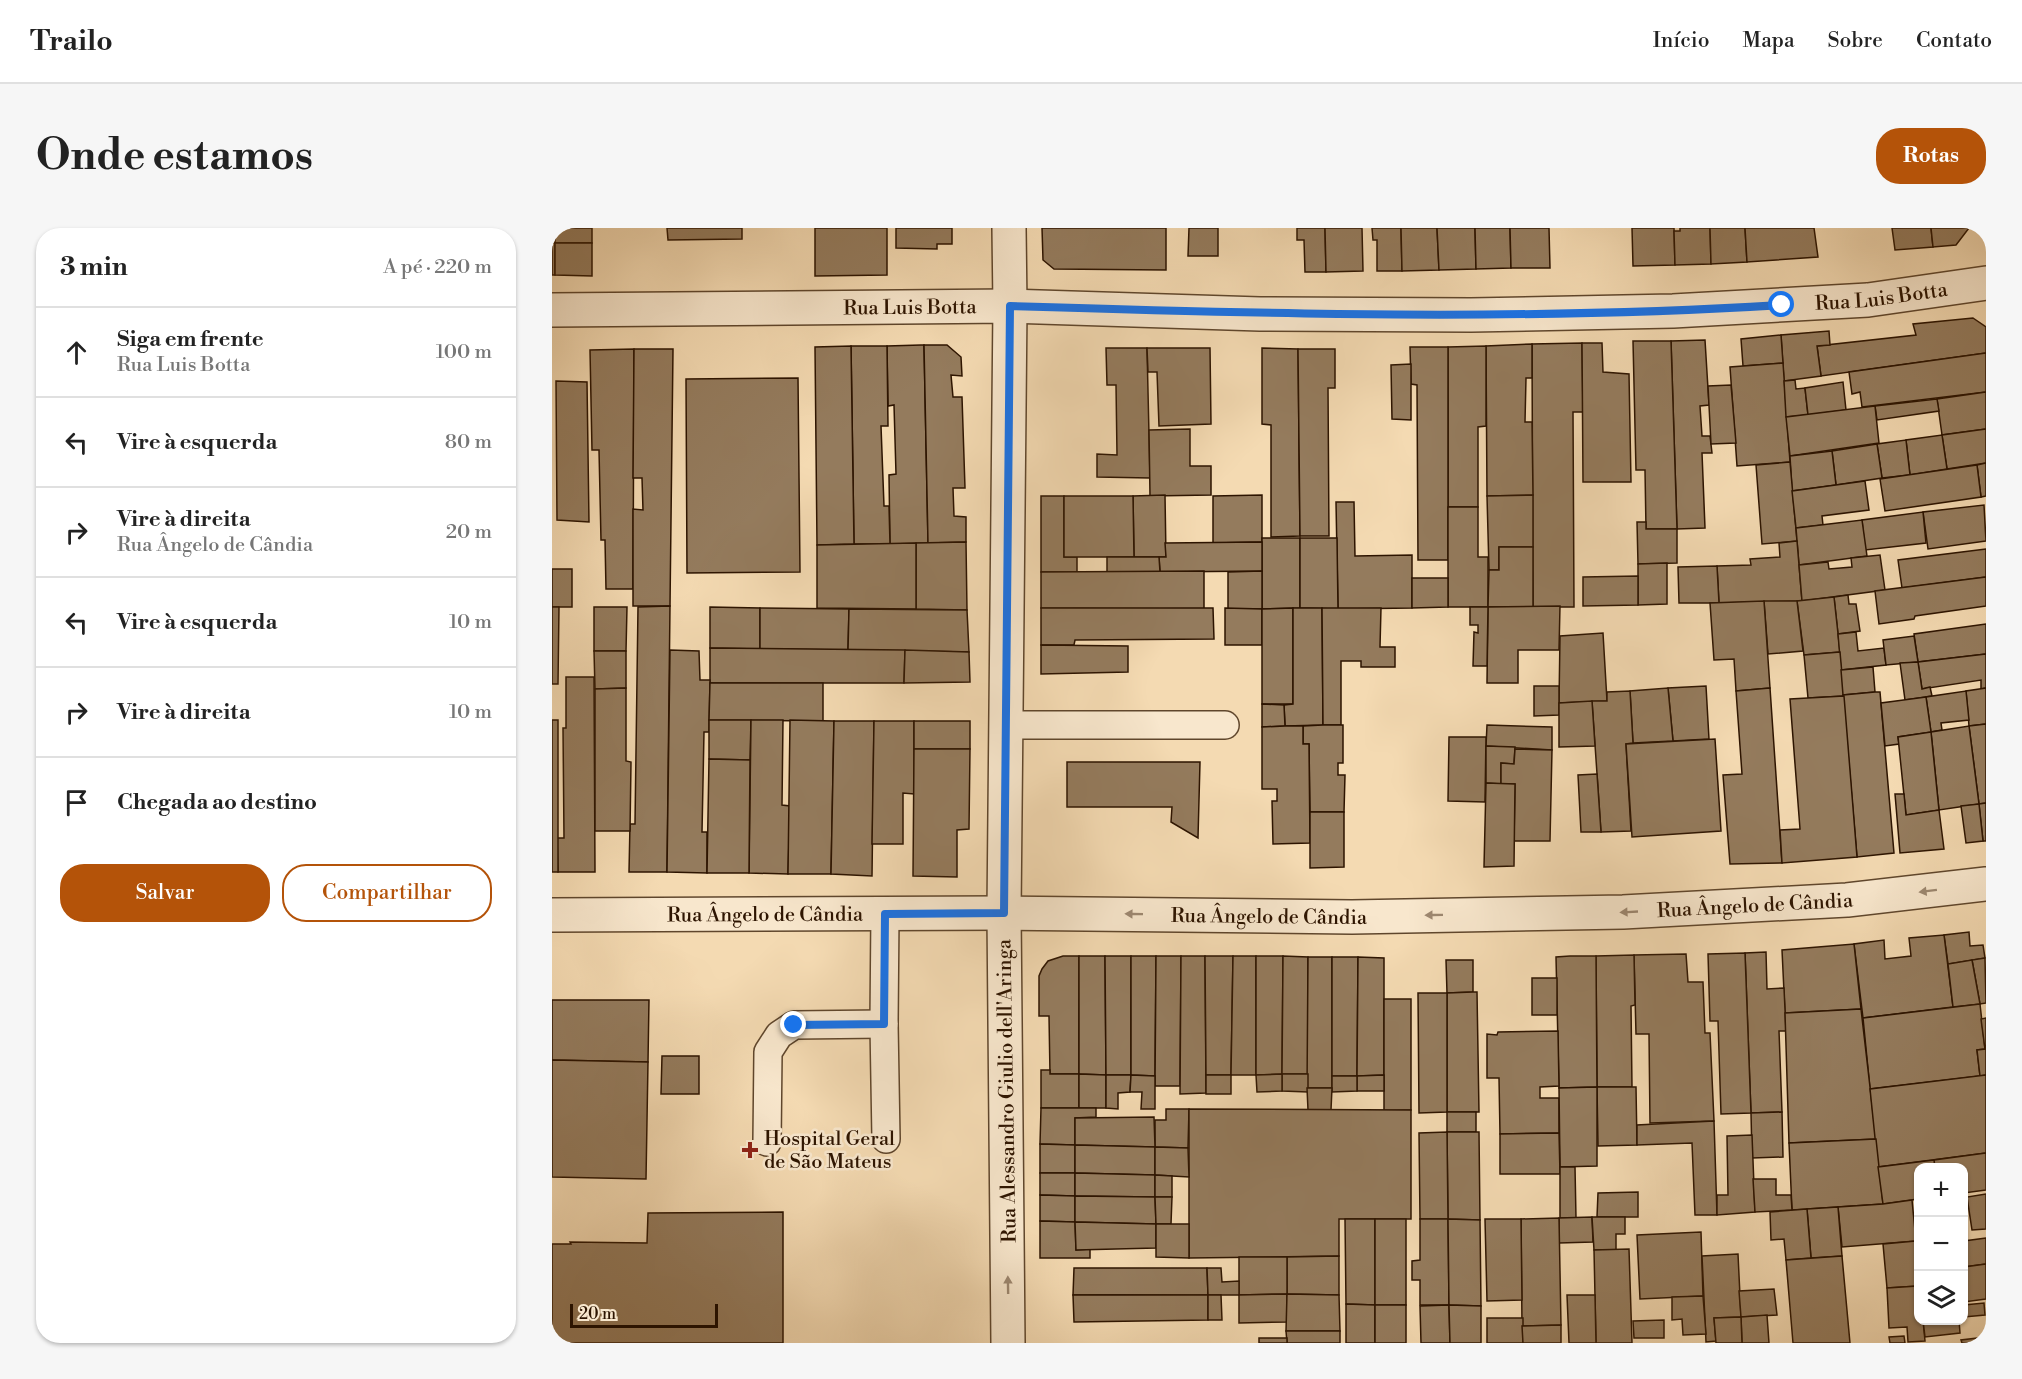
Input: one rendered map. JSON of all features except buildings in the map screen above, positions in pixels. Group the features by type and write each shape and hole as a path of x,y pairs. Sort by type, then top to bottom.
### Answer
{"street":[{"name":"Rua Alessandro Giulio dell'Aringa","path":"1008,1343 1004,913 1009,228"},
{"name":"Rua Luis Botta","path":"552,310 1010,306 1260,314 1471,315 1662,311 1868,300 1986,284"},
{"name":"Rua Ângelo de Cândia","path":"552,915 1004,913 1352,916 1623,912 1846,900 1986,884"}],"lane":[{"path":"1006,725 1225,725"},
{"path":"885,914 886,1139"},
{"path":"767,1142 768,1052 779,1035 794,1025 884,1024"}],"place":[{"name":"Hospital Geral de São Mateus","path":"750,1150"}],"route":[{"path":"794,1025 884,1024 885,914 1004,913 1010,306 1260,314 1471,315 1673,311 1782,305"}]}
